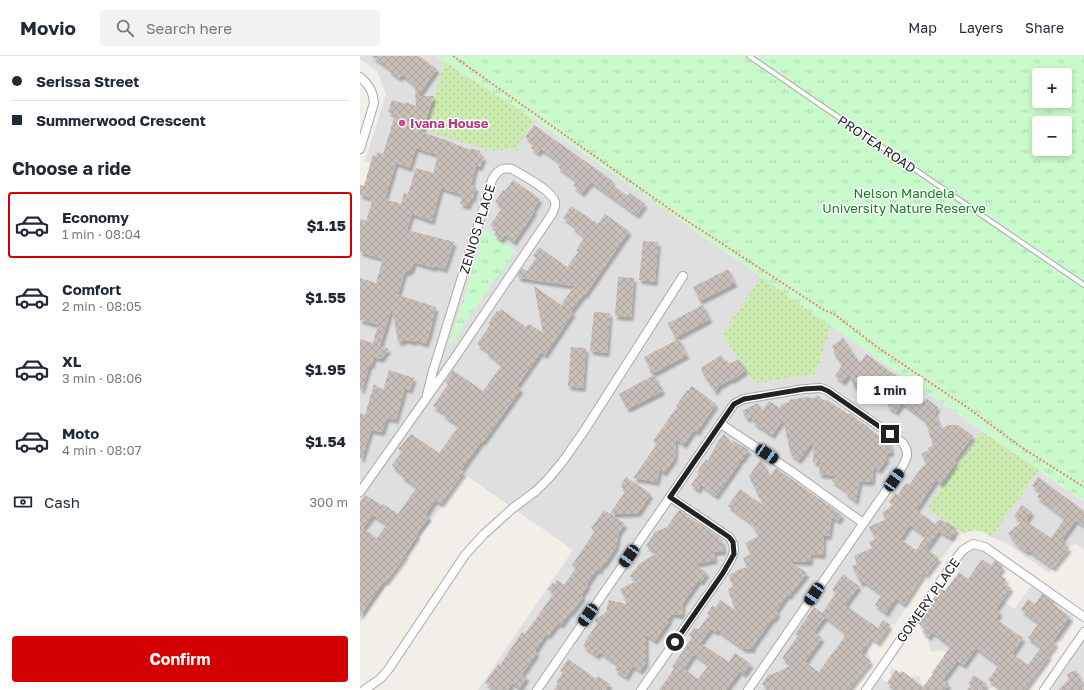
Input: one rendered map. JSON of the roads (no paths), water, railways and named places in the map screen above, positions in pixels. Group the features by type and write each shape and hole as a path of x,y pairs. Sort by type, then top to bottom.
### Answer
{"street":[{"path":"360,77 370,86 374,95 374,103 360,149"},
{"name":"ZENIOS PLACE","path":"360,492 410,422 427,395 454,360 556,207 552,194 512,169 506,168 500,170 492,180 433,371 427,395"},
{"path":"364,690 380,679 388,670 465,555 474,544 513,508 536,491 563,461 683,276"},
{"path":"537,690 734,404 744,399 815,387 821,388 835,396 902,443 907,448 906,460 748,690"},
{"path":"721,424 785,466 863,523"},
{"path":"641,690 723,573 734,554 733,542 729,537 670,497"},
{"name":"GOMERY PLACE","path":"866,690 958,556 972,544 985,547 1084,616"},
{"path":"1044,690 1084,632"}],"lane":[{"name":"PROTEA ROAD","path":"749,56 1084,285"}],"place":[{"name":"Ivana House","path":"402,123"}],"park label":[{"name":"Nelson Mandela University Nature Reserve","path":"904,200"}]}
